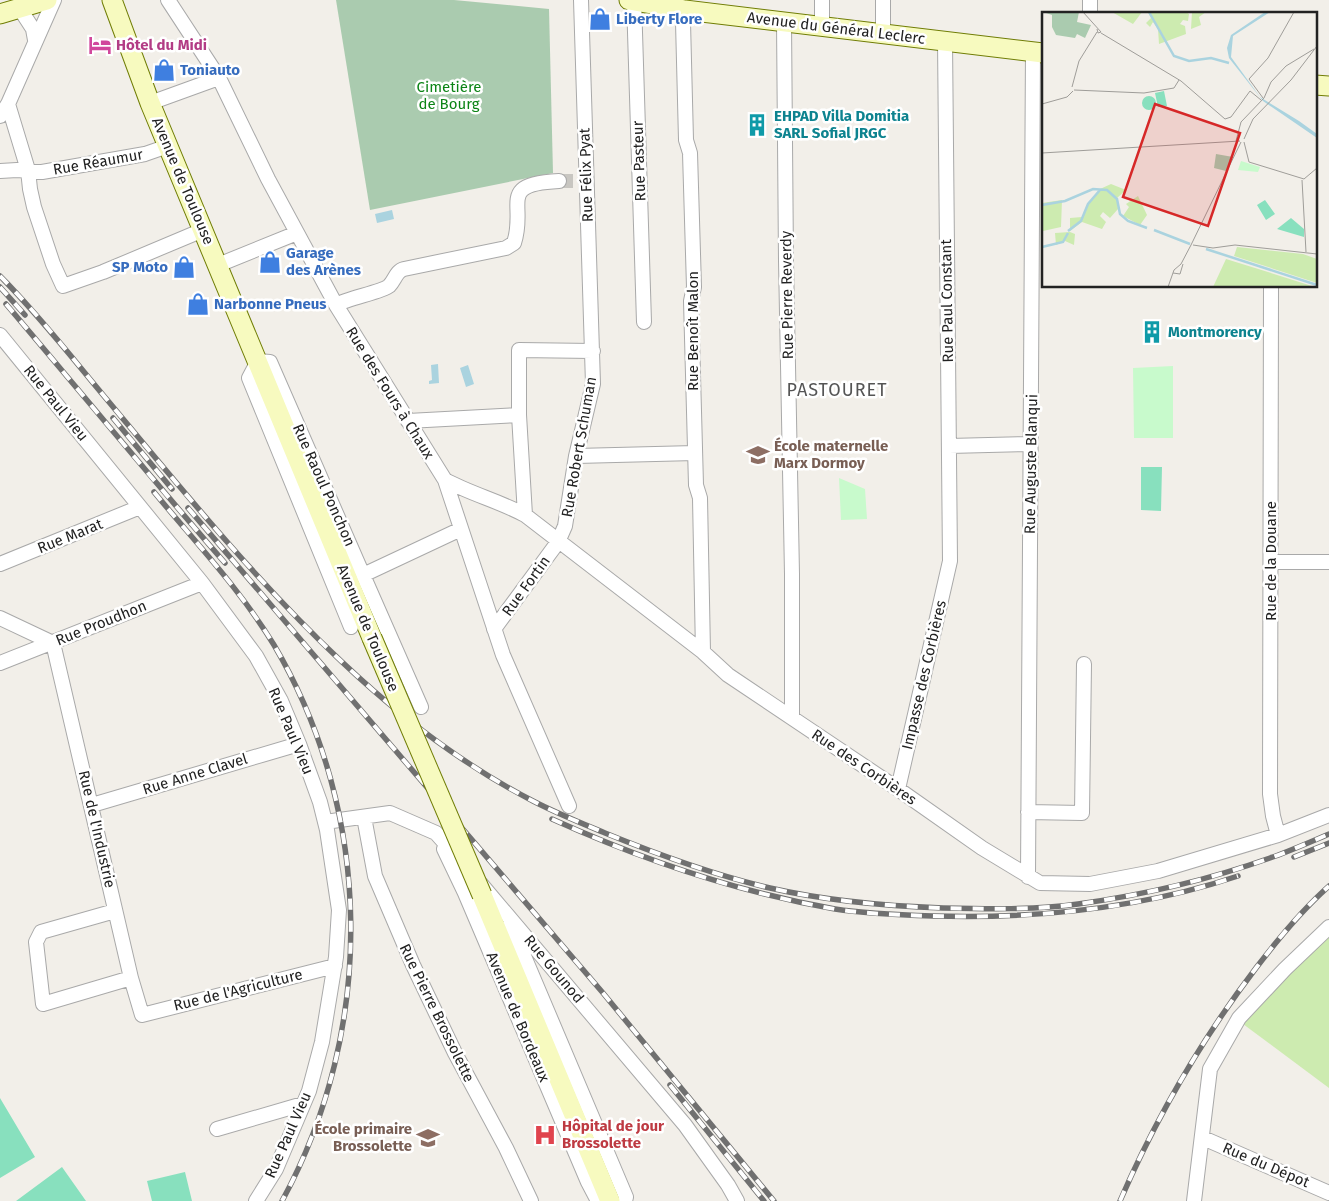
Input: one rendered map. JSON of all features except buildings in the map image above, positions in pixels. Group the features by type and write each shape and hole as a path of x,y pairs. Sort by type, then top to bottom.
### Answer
{"main road":[{"path":"0,14 46,0"},
{"name":"Avenue du Général Leclerc","path":"629,0 685,10 1038,52"},
{"name":"Avenue de Toulouse","path":"111,3 269,392 482,895"},
{"path":"1316,85 1329,86"},
{"name":"Avenue de Bordeaux","path":"482,895 610,1201"}],"street":[{"path":"0,116 8,104 54,0"},
{"name":"Rue des Fours à Chaux","path":"168,0 219,78 268,179 336,305 445,480 503,655 569,806"},
{"name":"Rue Félix Pyat","path":"581,0 581,180 593,351"},
{"name":"Rue Pasteur","path":"634,0 644,322"},
{"path":"822,0 822,26"},
{"path":"882,0 883,34"},
{"path":"20,9 33,29 36,40"},
{"name":"Rue Benoît Malon","path":"685,10 686,140 690,153 694,287 691,301 696,485 700,498 703,652"},
{"name":"Rue Pierre Reverdy","path":"784,22 792,583 792,718"},
{"name":"Rue Paul Constant","path":"945,41 950,561"},
{"name":"Rue Auguste Blanqui","path":"1028,878 1031,444 1038,52"},
{"path":"150,103 219,78"},
{"path":"8,104 28,170 34,207 53,264 63,286 103,272 203,230"},
{"name":"Rue Réaumur","path":"0,171 28,170 42,172 145,154 168,146"},
{"path":"336,305 345,300 388,286 399,270 404,268 506,248 514,242 518,232 516,201 520,191 529,186 560,181"},
{"path":"218,265 297,233"},
{"name":"Rue de la Douane","path":"1271,288 1270,794 1278,835"},
{"name":"Rue Paul Vieu","path":"0,335 202,583 256,656 281,701 320,802 325,822 338,910 335,966 322,1042 309,1091 276,1169 256,1201"},
{"path":"525,515 519,350 593,351"},
{"name":"Rue Robert Schuman","path":"558,542 565,526 576,456 593,384 593,351"},
{"name":"Rue Raoul Ponchon","path":"258,361 270,362 363,575"},
{"name":"Avenue de Toulouse","path":"258,361 248,378 351,627"},
{"path":"408,421 520,415"},
{"path":"949,446 1031,444"},
{"path":"576,456 695,453"},
{"name":"Rue des Corbières","path":"445,480 465,491 510,507 525,515 703,652 728,674 982,848 1040,884 1090,884 1158,871 1278,835 1329,815"},
{"name":"Rue Marat","path":"0,564 140,507"},
{"path":"363,575 461,529"},
{"name":"Rue Fortin","path":"494,629 558,542"},
{"name":"Impasse des Corbières","path":"898,789 950,561"},
{"path":"1271,562 1329,562"},
{"name":"Avenue de Toulouse","path":"363,575 421,708"},
{"name":"Rue Proudhon","path":"0,663 202,583"},
{"path":"0,618 53,642"},
{"name":"Rue de l'Industrie","path":"53,642 115,911 142,1015"},
{"path":"1028,812 1082,813 1084,664"},
{"name":"Rue Anne Clavel","path":"92,805 299,744"},
{"name":"Rue Gounod","path":"325,822 390,813 436,833 505,911 685,1125 738,1201"},
{"name":"Rue Pierre Brossolette","path":"364,817 375,876 413,965 459,1060 506,1148 530,1201"},
{"name":"Avenue de Bordeaux","path":"436,833 466,893 588,1182 598,1201"},
{"path":"115,911 41,932 36,942 43,1004 131,978"},
{"name":"Avenue de Bordeaux","path":"505,911 626,1197 625,1201"},
{"path":"1194,1201 1210,1069 1239,1018 1285,969 1329,927"},
{"name":"Rue de l'Agriculture","path":"142,1015 335,966"},
{"path":"217,1129 303,1104"},
{"name":"Rue du Dépot","path":"1203,1138 1329,1193"}],"green space":[{"name":"Cimetière de Bourg","path":"336,0 454,0 549,9 553,173 370,210"},
{"path":"1173,366 1173,438 1134,438 1133,368"},
{"path":"1141,467 1162,467 1161,511 1141,510"},
{"path":"839,478 865,489 867,519 841,520"},
{"path":"1329,933 1329,1088 1243,1024"},
{"path":"0,1098 35,1157 0,1178"},
{"path":"62,1167 86,1201 16,1201"},
{"path":"185,1172 192,1201 152,1201 147,1181"}],"water":[{"path":"392,210 394,219 377,223 375,214"},
{"path":"438,364 439,383 429,384 429,381 432,380 431,365"},
{"path":"468,365 474,384 466,387 460,368"}],"tunnel":[{"path":"559,181 576,181"}],"railway":[{"path":"0,276 42,322 250,568 341,661 408,720 481,772 578,822 687,864 770,888 856,902 977,909 1062,906 1151,891 1247,866 1329,834"},
{"path":"0,287 25,315"},
{"path":"6,304 225,563"},
{"path":"113,418 172,489"},
{"path":"154,492 247,604 274,645 307,711 331,779 345,850 351,922 347,994 334,1065 313,1134 282,1201"},
{"path":"188,508 603,993 774,1201"},
{"path":"552,819 621,848 726,884 798,902 871,913 921,916 1010,916 1087,910 1163,897 1238,876"},
{"path":"1294,857 1329,843"},
{"path":"1120,1201 1164,1110 1198,1051 1256,968 1309,905 1329,886"},
{"path":"670,1085 764,1201"}],"place":[{"name":"Liberty Flore","path":"600,19"},
{"name":"Hôtel du Midi","path":"100,45"},
{"name":"Toniauto","path":"164,70"},
{"name":"EHPAD Villa Domitia SARL Sofial JRGC","path":"757,125"},
{"name":"Garage des Arènes","path":"270,262"},
{"name":"SP Moto","path":"184,267"},
{"name":"Narbonne Pneus","path":"198,304"},
{"name":"Montmorency","path":"1152,332"},
{"name":"École maternelle Marx Dormoy","path":"758,455"},
{"name":"Hôpital de jour Brossolette","path":"545,1135"},
{"name":"École primaire Brossolette","path":"428,1138"}],"district":[{"name":"PASTOURET","path":"837,390"}]}
